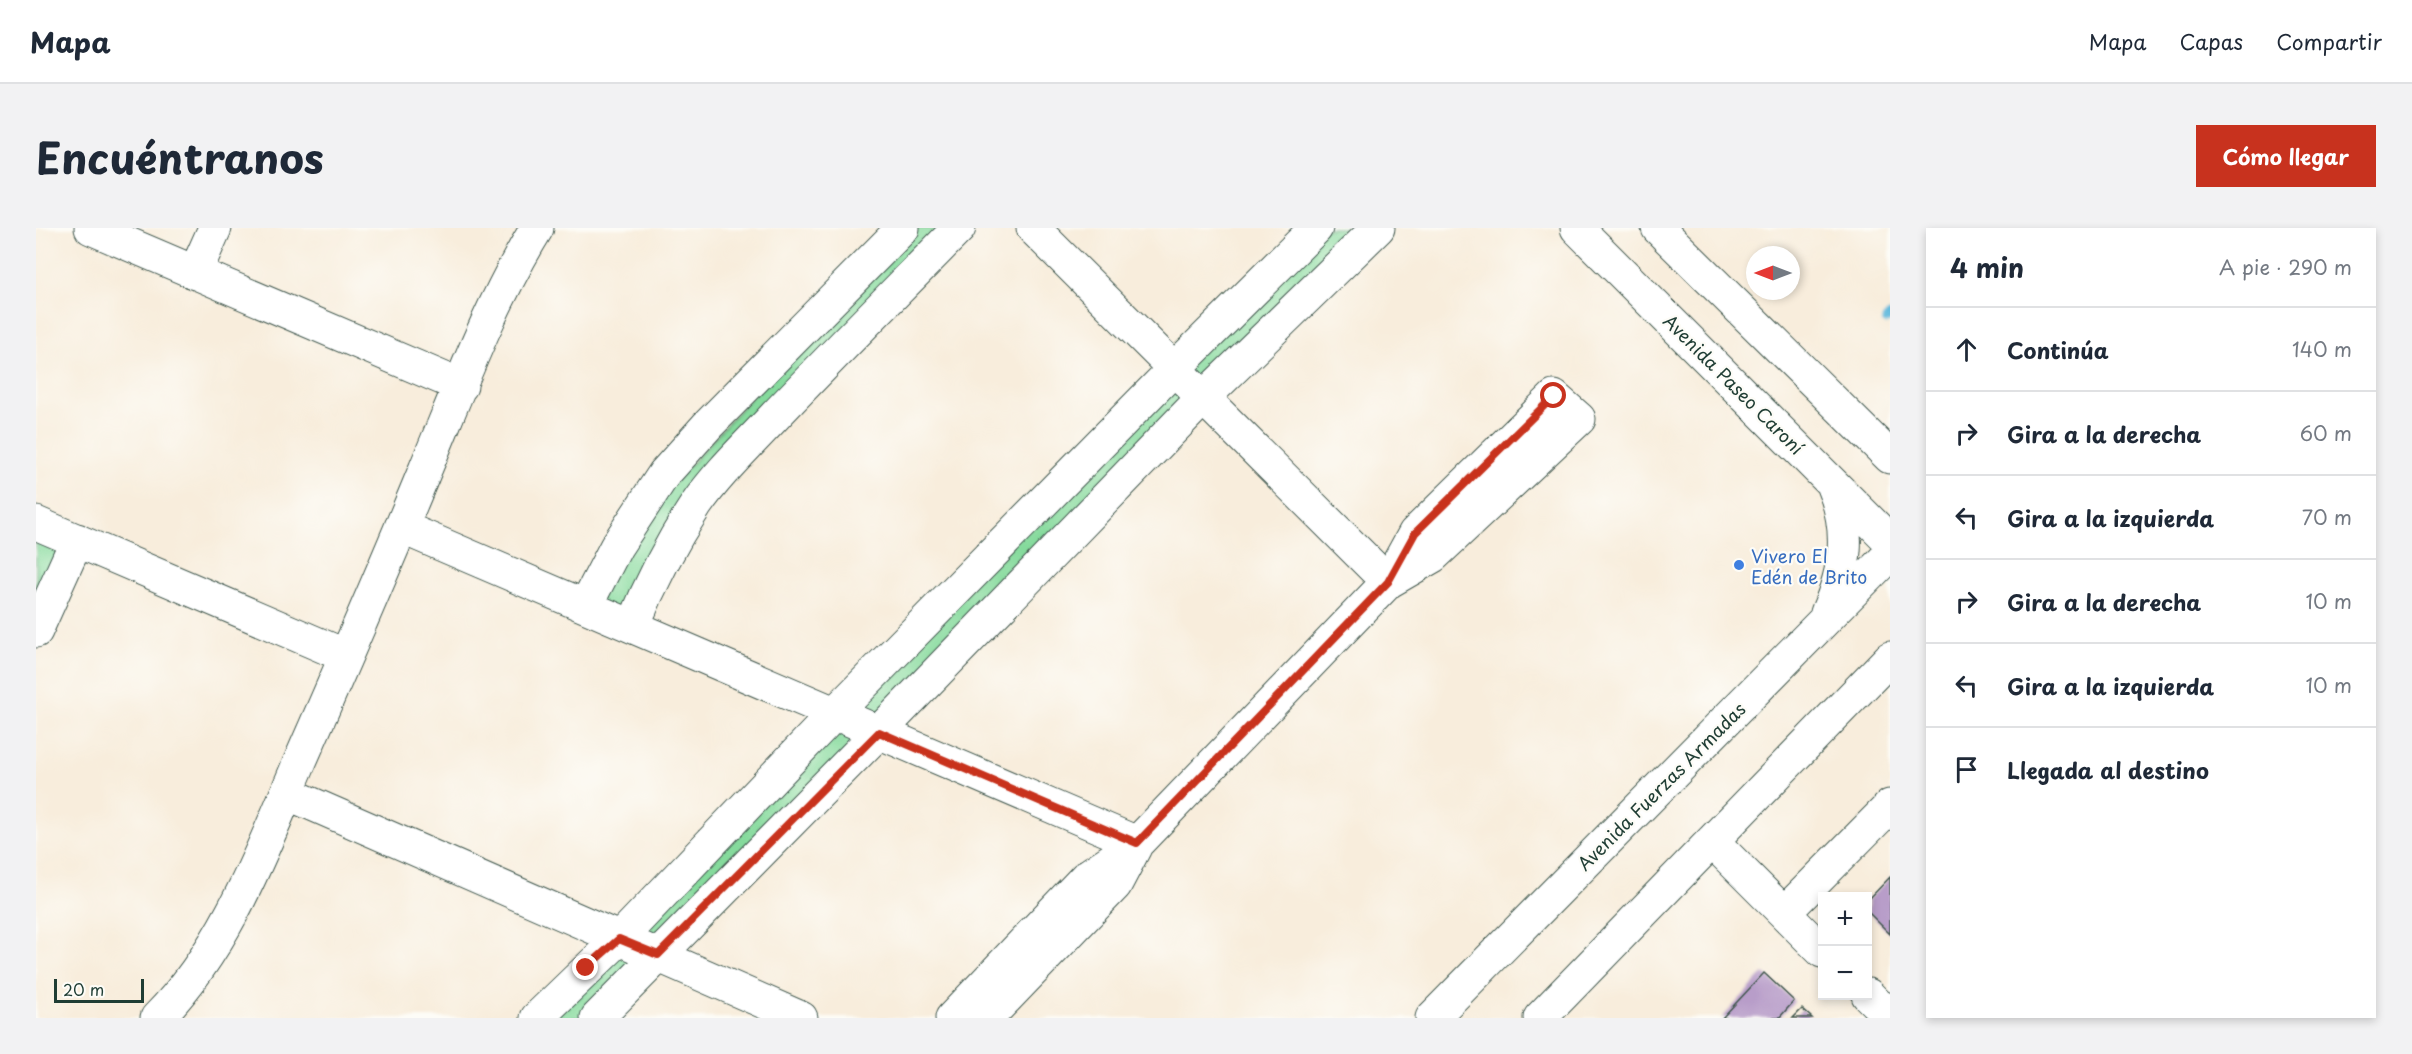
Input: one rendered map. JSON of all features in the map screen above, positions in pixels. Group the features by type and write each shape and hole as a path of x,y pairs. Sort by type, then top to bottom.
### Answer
{"street":[{"path":"91,228 460,386"},
{"path":"195,273 215,228"},
{"path":"157,1018 189,981 227,920 287,793 506,283 537,228"},
{"path":"586,605 616,547 664,474 731,402 903,228"},
{"path":"633,626 660,568 697,503 760,432 959,228"},
{"path":"1033,228 1388,582"},
{"path":"537,1018 619,939 835,713 1316,228"},
{"path":"597,1018 1203,398 1378,228"},
{"name":"Avenida Paseo Caroní","path":"1577,228 1890,541"},
{"path":"1658,228 1884,447"},
{"path":"952,1018 1086,877 1137,843 1388,582 1415,533 1554,396 1579,418 1433,556 1388,582"},
{"path":"731,402 760,432"},
{"path":"1824,620 1840,584 1844,555 1844,528 1840,502 1830,479"},
{"path":"36,523 346,656"},
{"path":"401,527 1137,843"},
{"path":"36,631 77,540"},
{"name":"Avenida Fuerzas Armadas","path":"1431,1018 1890,554"},
{"path":"1540,1018 1712,841 1876,680 1890,658"},
{"path":"287,793 801,1018"},
{"path":"1784,913 1890,806"},
{"path":"1712,841 1818,947"},
{"path":"987,1018 1115,885 1137,843"},
{"path":"1872,999 1886,1013 1890,1009"}],"green space":[{"path":"903,228 959,228 721,474 631,625 587,606 616,547"},
{"path":"1316,228 1378,228 594,1018 539,1018"},
{"path":"36,523 77,540 36,631"}],"building":[{"path":"1890,877 1890,934 1872,916 1872,896"},
{"path":"1764,973 1794,1001 1779,1018 1722,1018"},
{"path":"1802,1009 1812,1018 1793,1018"}],"waterway":[{"path":"1886,320 1890,316"}],"place":[{"name":"Vivero El Edén de Brito","path":"1739,565"}],"route":[{"path":"586,968 619,939 658,955 879,732 1137,843 1388,582 1415,533 1554,396"}]}
